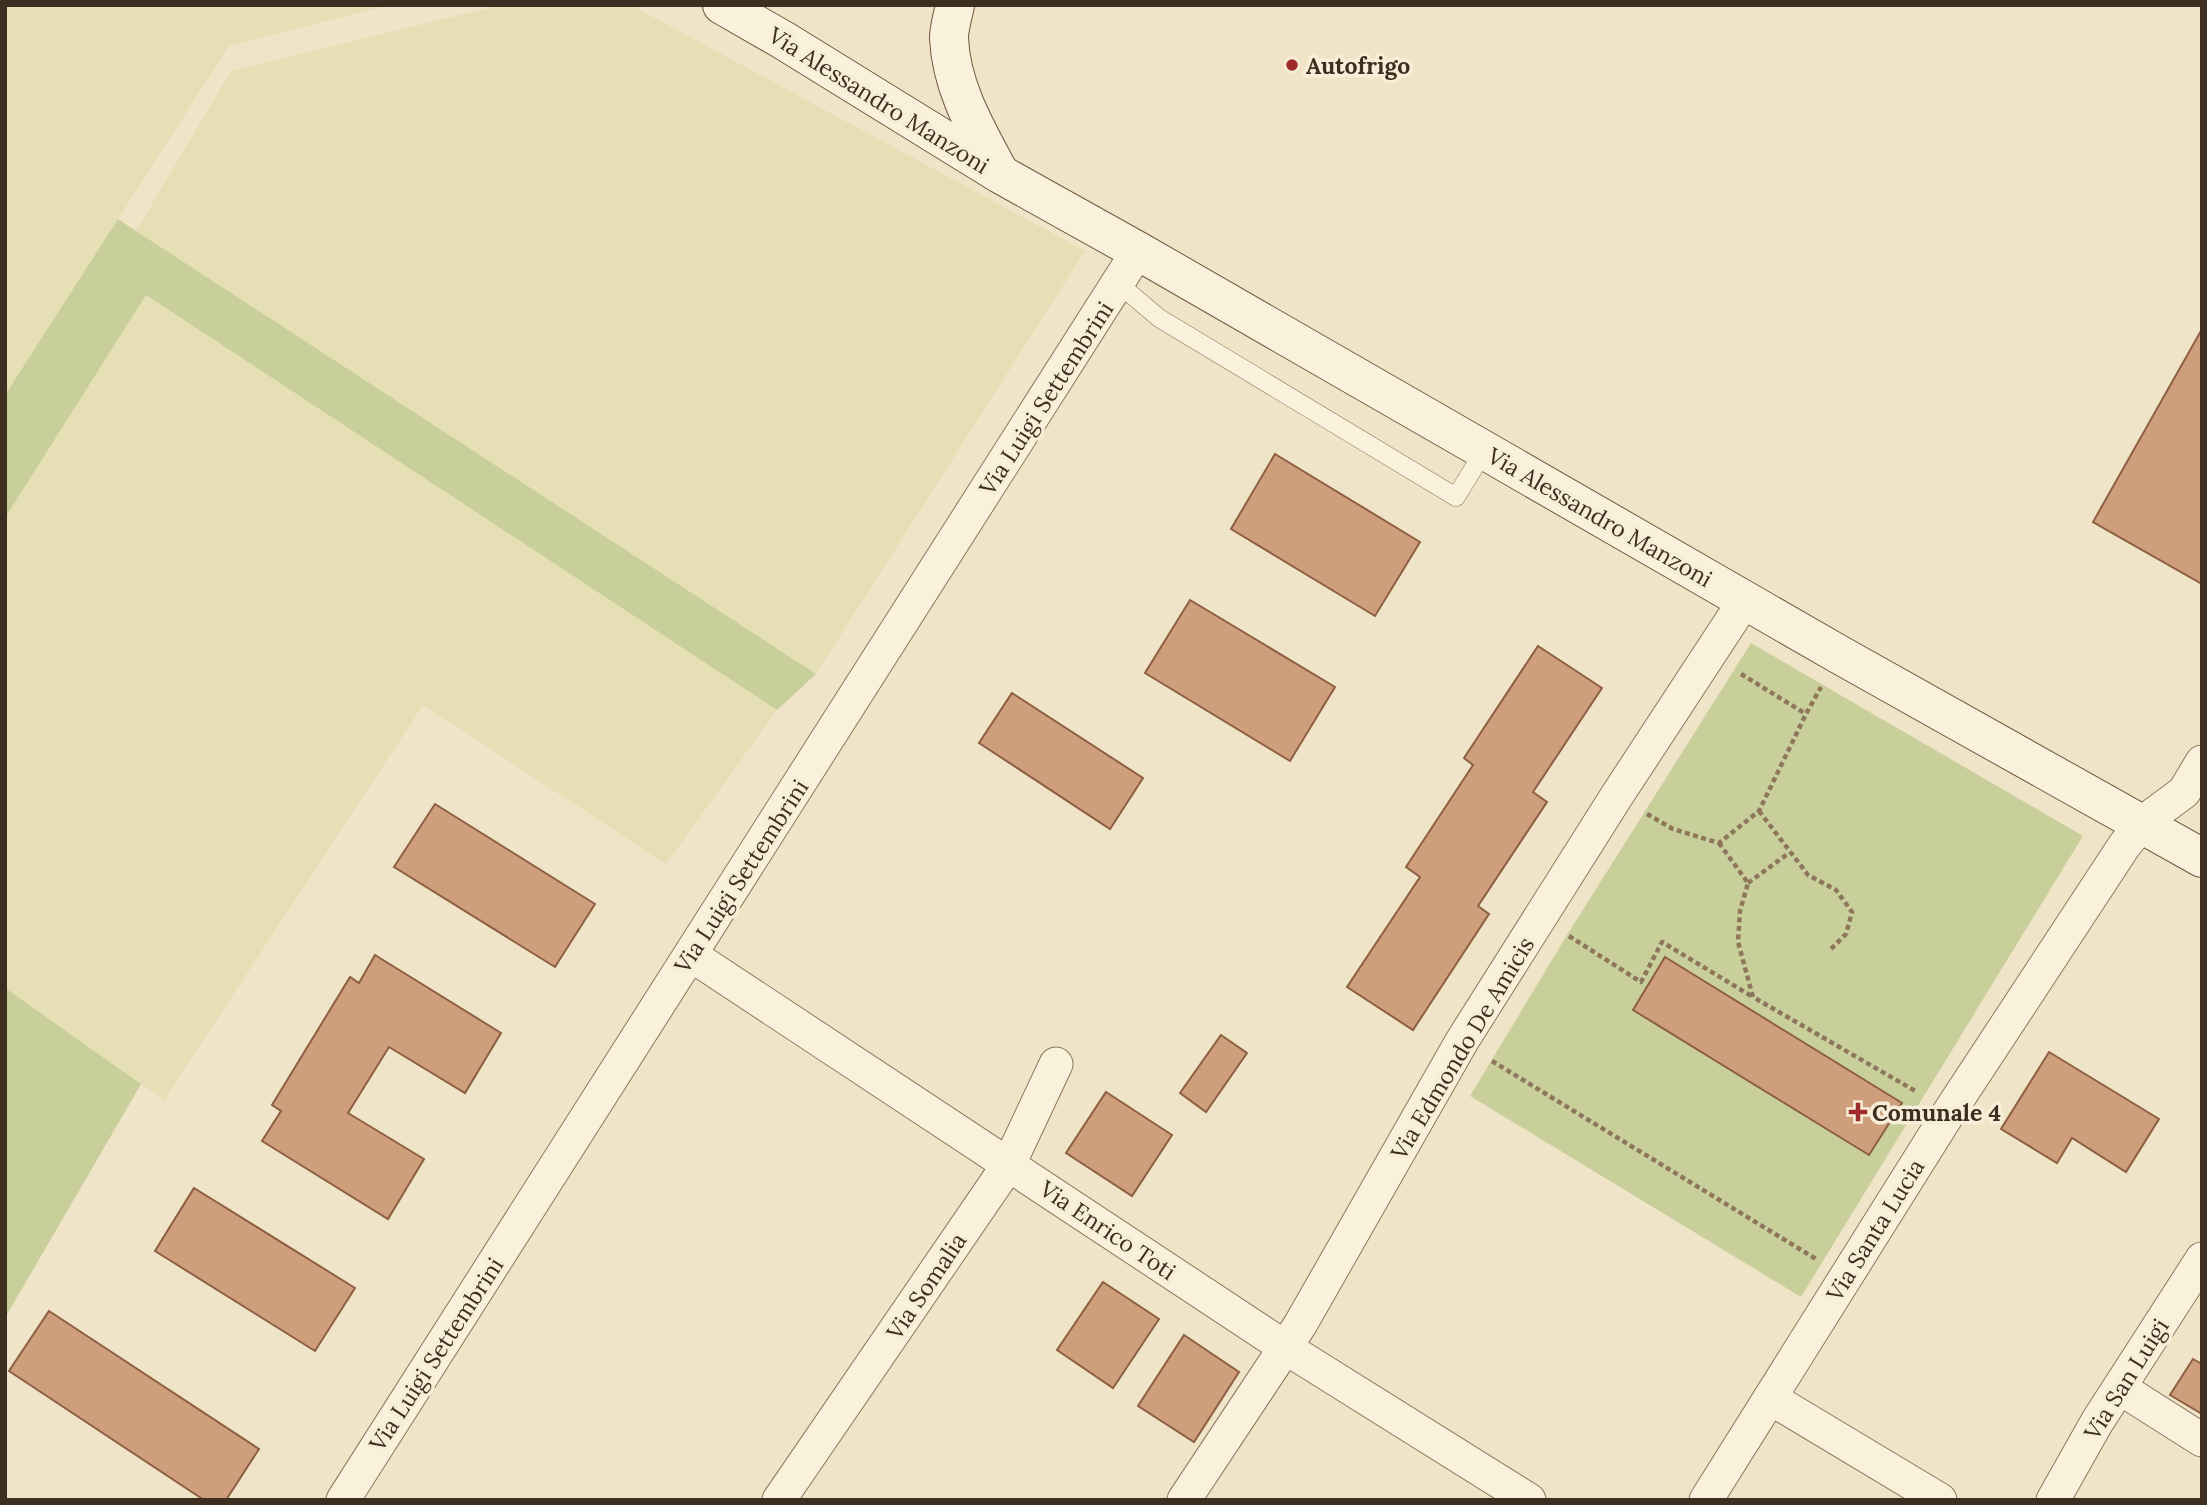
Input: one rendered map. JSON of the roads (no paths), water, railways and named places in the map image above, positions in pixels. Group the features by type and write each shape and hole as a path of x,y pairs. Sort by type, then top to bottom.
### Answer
{"main road":[{"name":"Via Alessandro Manzoni","path":"722,5 1000,174 1840,655 2202,858"},
{"path":"750,5 783,40"},
{"name":"Via Alessandro Manzoni","path":"955,5 949,36 955,81 1000,174"}],"street":[{"name":"Via Luigi Settembrini","path":"343,1500 1138,251"},
{"name":"Via Edmondo De Amicis","path":"1184,1500 1286,1348 1462,1041 1616,797 1745,600"},
{"path":"2141,823 2183,792 2202,762"},
{"name":"Via Santa Lucia","path":"1706,1500 1948,1114 2141,823"},
{"name":"Via Enrico Toti","path":"691,955 1286,1348 1530,1500"},
{"name":"Via Somalia","path":"779,1500 1009,1164 1056,1064"},
{"name":"Via San Luigi","path":"2053,1500 2097,1422 2202,1259"},
{"path":"2120,1388 2202,1440"},
{"path":"1770,1398 1940,1500"}],"lane":[{"path":"1119,284 1159,318 1456,497 1484,451"}],"place":[{"name":"Autofrigo","path":"1292,65"},
{"name":"Comunale 4","path":"1858,1112"}]}
